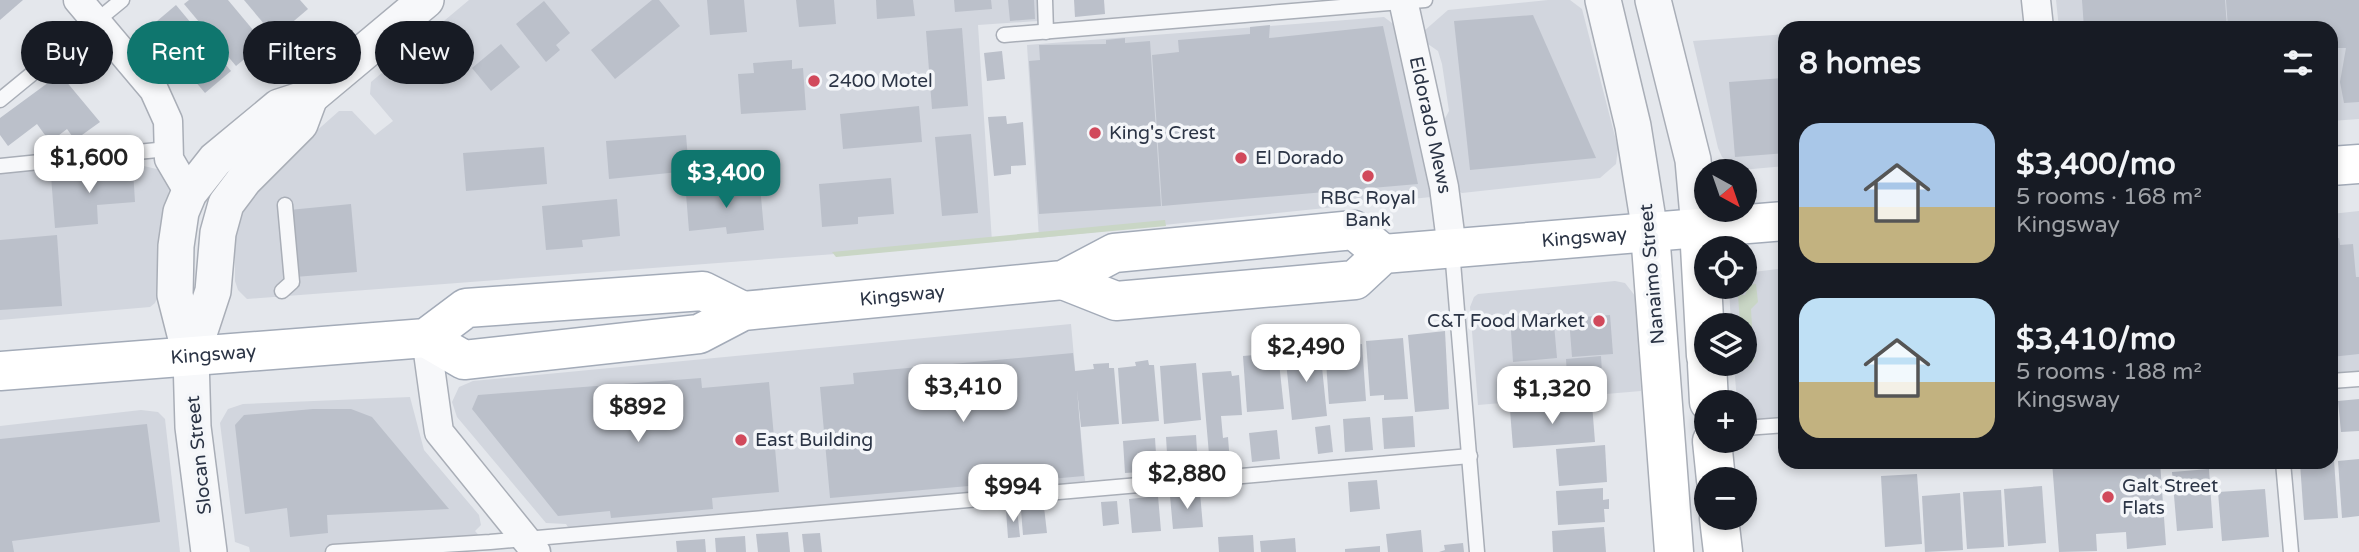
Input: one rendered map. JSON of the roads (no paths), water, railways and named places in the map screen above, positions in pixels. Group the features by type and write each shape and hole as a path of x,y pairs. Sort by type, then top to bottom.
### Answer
{"main road":[{"path":"2338,165 2359,163"},
{"name":"Kingsway","path":"0,372 426,338 464,360 699,334 743,312 1063,281 1114,253 1354,230 1383,254 1778,222"},
{"path":"1699,228 1704,313"},
{"name":"Nanaimo Street","path":"1650,232 1674,552"},
{"path":"426,338 466,308 703,291 743,312"},
{"path":"1720,530 1723,552"}],"street":[{"path":"79,0 96,21"},
{"path":"113,41 154,90 168,121 167,149 172,167 189,193 215,160 279,107 310,96 426,0"},
{"name":"Nanaimo Street","path":"1603,0 1633,126 1650,232"},
{"path":"1653,0 1693,160 1699,228"},
{"path":"2036,0 2038,21"},
{"name":"Eldorado Mews","path":"1410,1 1444,187 1452,249"},
{"name":"Slocan Street","path":"191,358 213,291 218,233 226,204 244,180 300,124 310,96"},
{"name":"Slocan Street","path":"189,193 181,212 176,246 175,288 191,358 193,427 209,552"},
{"path":"426,338 439,432 531,545"}],"lane":[{"path":"98,21 122,0"},
{"path":"1045,0 1046,32"},
{"path":"1004,35 1410,1"},
{"path":"0,100 21,83"},
{"path":"0,166 167,149"},
{"path":"282,291 292,282 285,205"},
{"path":"1452,249 1477,552"},
{"path":"2338,380 2359,379"},
{"path":"1757,427 1778,426"},
{"path":"333,552 531,545 1470,456"},
{"path":"2285,469 2291,552"}],"place":[{"name":"2400 Motel","path":"814,81"},
{"name":"King's Crest","path":"1095,133"},
{"name":"El Dorado","path":"1241,158"},
{"name":"RBC Royal Bank","path":"1368,176"},
{"name":"C&T Food Market","path":"1599,321"},
{"name":"East Building","path":"741,440"},
{"name":"Galt Street Flats","path":"2108,497"}]}
